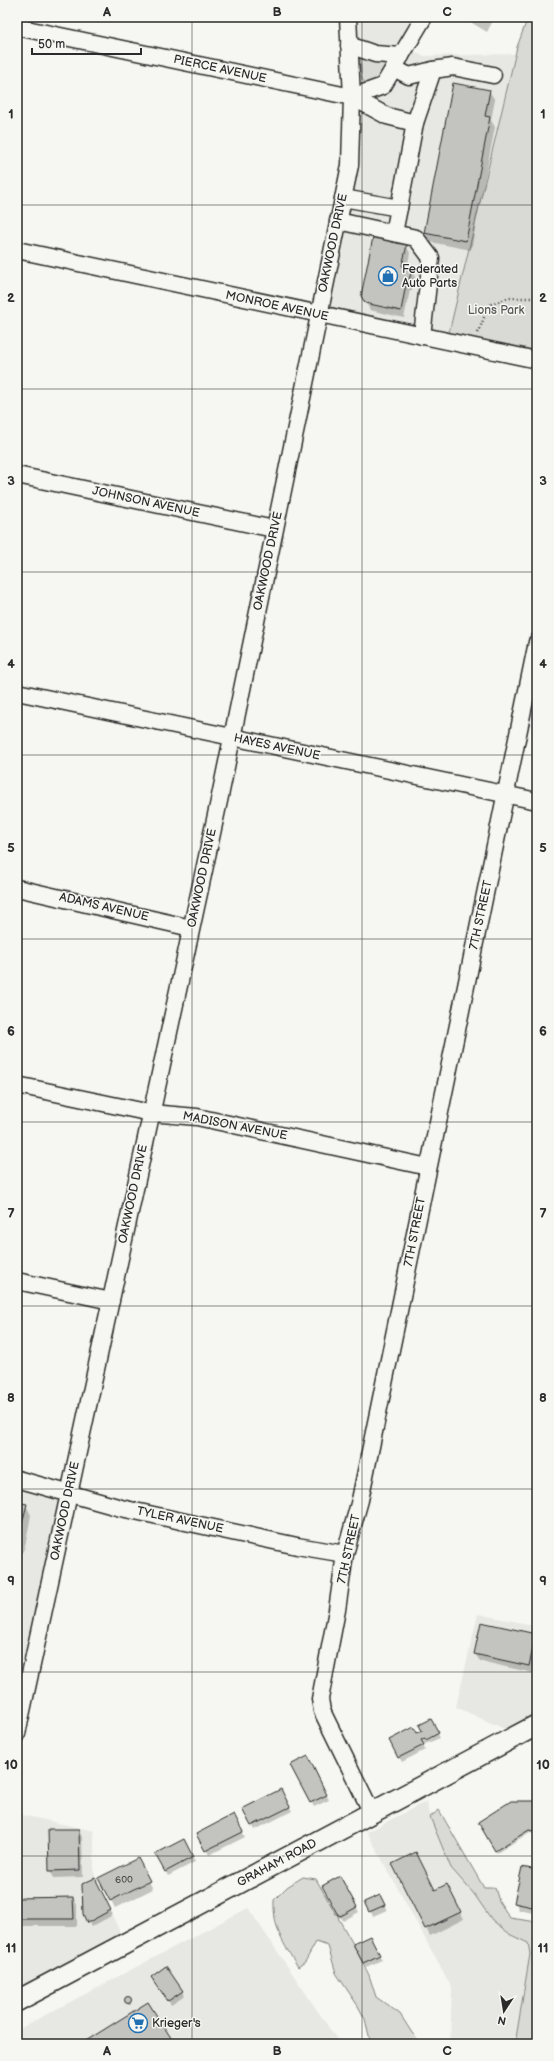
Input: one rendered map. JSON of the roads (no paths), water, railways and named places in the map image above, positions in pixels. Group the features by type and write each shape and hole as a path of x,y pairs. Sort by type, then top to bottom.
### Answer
{"main road":[{"name":"GRAHAM ROAD","path":"17,2001 537,1725"}],"street":[{"name":"OAKWOOD DRIVE","path":"17,1734 23,1678 68,1493 111,1301 191,928 350,165 352,97 348,17"},
{"path":"352,97 383,86 424,17"},
{"name":"PIERCE AVENUE","path":"17,27 352,97 388,116 415,123"},
{"path":"349,45 398,62 409,76 453,67 493,75"},
{"path":"394,233 415,123 433,70"},
{"path":"343,198 399,208"},
{"path":"338,221 416,238 431,258 422,336"},
{"name":"MONROE AVENUE","path":"17,250 537,360"},
{"name":"JOHNSON AVENUE","path":"17,475 274,529"},
{"name":"7TH STREET","path":"372,1813 322,1711 320,1699 337,1610 345,1554 360,1500 537,642"},
{"name":"HAYES AVENUE","path":"17,692 537,801"},
{"name":"ADAMS AVENUE","path":"17,888 191,928"},
{"name":"MADISON AVENUE","path":"17,1085 151,1113 197,1116 428,1167"},
{"path":"17,1281 111,1301"},
{"name":"TYLER AVENUE","path":"17,1479 144,1513 297,1546 345,1554"}],"place":[{"name":"Federated Auto Parts","path":"388,276"},
{"name":"Krieger's","path":"138,2023"}],"park label":[{"name":"Lions Park","path":"496,310"}]}
